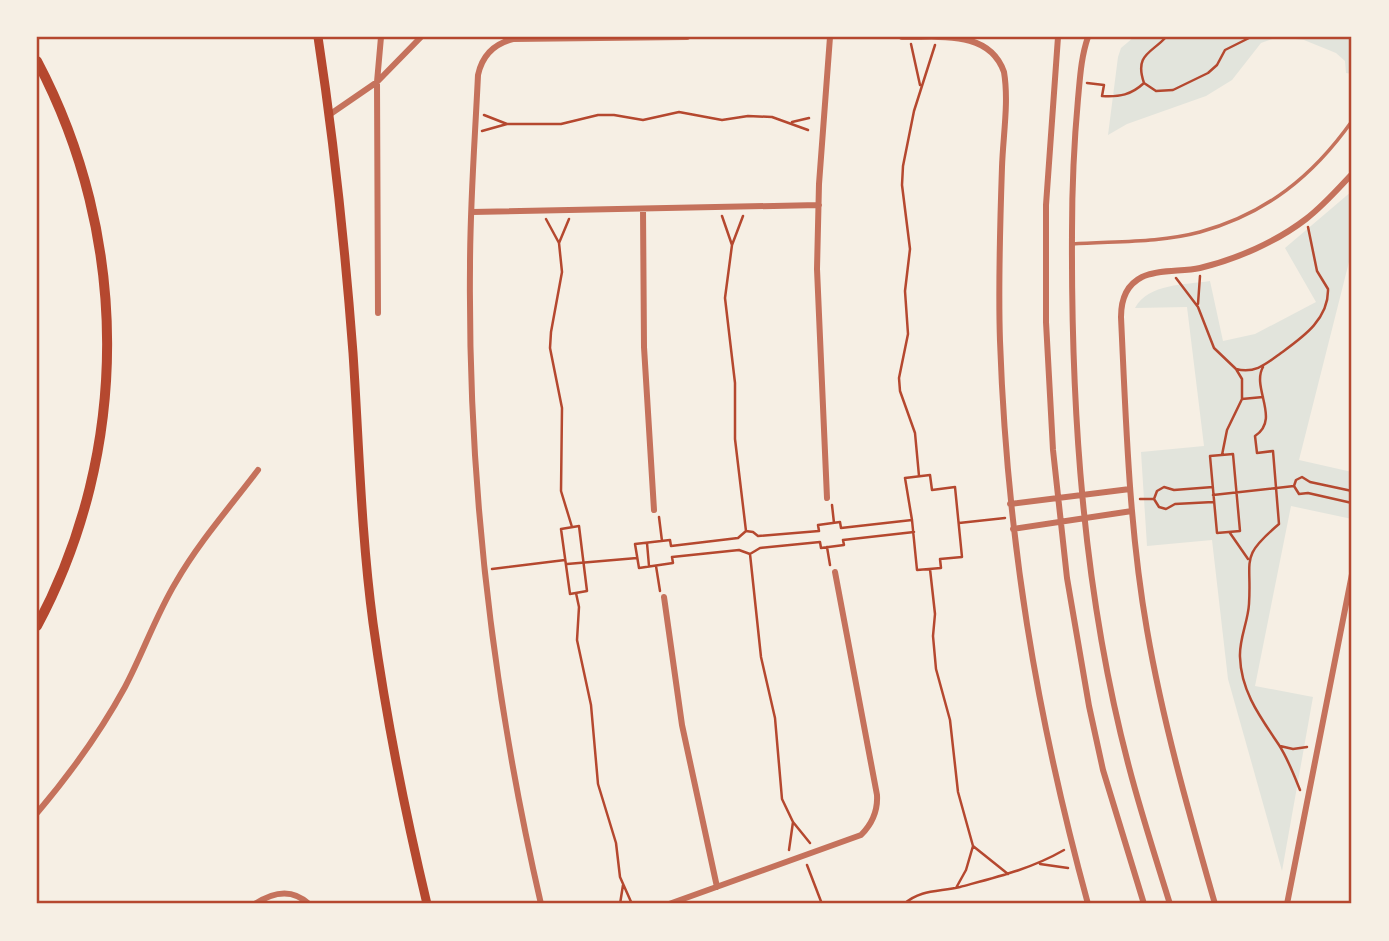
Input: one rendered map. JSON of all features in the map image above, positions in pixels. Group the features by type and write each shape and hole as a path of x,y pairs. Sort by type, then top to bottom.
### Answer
{"highway":[{"path":"37,61 66,127 90,202 104,272 109,342 105,414 92,484 71,552 37,626"}],"main road":[{"path":"318,37 348,285 360,495 373,623 406,808 427,904"}],"street":[{"path":"378,313 377,82 381,37"},
{"path":"329,115 377,82 421,37"},
{"path":"541,904 509,747 485,569 476,458 470,264 478,75 483,60 493,48 506,41 687,37"},
{"path":"827,498 817,320 818,205 830,37"},
{"path":"902,37 970,40 986,47 1002,65 1005,79 999,230 1000,337 1010,503 1035,680 1072,846 1088,904"},
{"path":"1058,37 1048,152 1045,258 1048,386 1057,498 1077,642 1089,706 1103,770 1144,904"},
{"path":"1088,37 1083,56 1074,154 1072,244 1074,384 1084,518 1098,614 1120,730 1170,904"},
{"path":"1215,904 1179,778 1156,678 1141,594 1130,489 1122,301 1136,281 1150,274 1201,268 1256,248 1305,220 1352,174"},
{"path":"472,212 818,205"},
{"path":"643,209 644,346 654,507"},
{"path":"37,813 78,762 112,710 166,599 189,561 258,470"},
{"path":"1010,503 1130,489"},
{"path":"1013,529 1132,511"},
{"path":"669,904 860,835 871,823 877,802 835,572"},
{"path":"1287,904 1352,574"},
{"path":"664,599 682,724 717,887"},
{"path":"255,904 267,896 281,892 295,895 309,904"}],"lane":[{"path":"1072,244 1159,239 1199,232 1236,219 1271,201 1304,178 1332,149 1352,121"}],"path":[{"path":"909,37 921,89"},
{"path":"1144,83 1142,65 1146,54 1166,37"},
{"path":"1144,83 1159,92 1173,90 1209,73 1225,50 1251,37"},
{"path":"919,476 915,433 900,391 899,378 908,334 905,291 910,248 902,186 909,129 937,38"},
{"path":"1080,83 1104,85 1102,96 1117,97 1130,93 1144,83"},
{"path":"475,133 507,124 553,125 606,115 643,120 679,112 722,120 761,116 792,122 808,130"},
{"path":"476,113 507,124"},
{"path":"792,122 809,118"},
{"path":"746,531 735,439 735,383 725,298 732,246 747,206"},
{"path":"719,207 732,246"},
{"path":"559,243 573,210"},
{"path":"541,211 559,243 562,272 550,348 562,408 561,491 572,527"},
{"path":"1236,369 1263,367 1309,332 1327,302 1328,289 1317,271 1305,220"},
{"path":"1198,307 1201,268"},
{"path":"1169,272 1198,307 1214,348 1236,369 1242,379 1242,399 1227,430 1222,455"},
{"path":"1248,559 1262,537 1279,524 1273,452 1257,453 1255,436 1262,430 1266,415 1259,379 1263,367"},
{"path":"1242,399 1263,397"},
{"path":"1233,454 1240,531 1217,533 1213,487 1210,456 1233,454"},
{"path":"930,475 932,490 955,487 962,556 940,559 941,568 917,570 905,478 919,476 930,475"},
{"path":"1294,486 1296,480 1302,477 1310,482 1352,491"},
{"path":"1213,495 1294,486"},
{"path":"1294,486 1299,494 1308,493 1352,503"},
{"path":"1154,499 1157,491 1164,487 1174,490 1213,487"},
{"path":"1131,499 1154,499"},
{"path":"1154,499 1158,506 1166,509 1175,503 1214,502"},
{"path":"654,507 658,504 662,541"},
{"path":"959,523 1012,517"},
{"path":"750,554 739,550 672,557 673,563 639,568 635,544 670,540 671,546 738,538 746,531 758,536 819,530 818,525 840,522 841,527 912,520"},
{"path":"579,526 587,591 570,594 561,529 572,527 579,526"},
{"path":"750,554 760,548 820,542 821,548 844,545 843,540 914,532"},
{"path":"1229,532 1248,559 1250,590 1240,651 1242,675 1262,721 1280,746 1307,806"},
{"path":"647,543 649,566"},
{"path":"750,554 761,657 776,728 780,788 786,810 816,851"},
{"path":"485,569 637,558"},
{"path":"656,565 662,601 664,599"},
{"path":"930,569 935,614 933,636 936,669 950,720 958,792 973,846 1008,874"},
{"path":"576,593 579,607 577,640 591,705 596,772 606,816 616,842 622,885 620,904"},
{"path":"1280,746 1297,749 1318,745"},
{"path":"787,862 793,822"},
{"path":"956,888 966,870 973,846"},
{"path":"904,904 920,892 956,888 1039,864 1072,846"},
{"path":"804,855 822,904"},
{"path":"1039,864 1078,870"},
{"path":"622,885 632,904"}],"shaded area":[{"path":"1134,37 1278,37 1261,43 1232,80 1206,96 1127,124 1108,135 1118,57 1121,48"},
{"path":"1278,37 1352,37 1352,74 1346,73 1345,61 1336,53 1304,40"},
{"path":"1352,191 1352,250 1299,460 1352,472 1352,519 1291,506 1255,686 1313,697 1282,871 1228,679 1212,540 1147,546 1141,452 1204,446 1187,307 1135,308 1141,300 1158,290 1210,281 1223,341 1255,334 1316,302 1285,248"}]}
